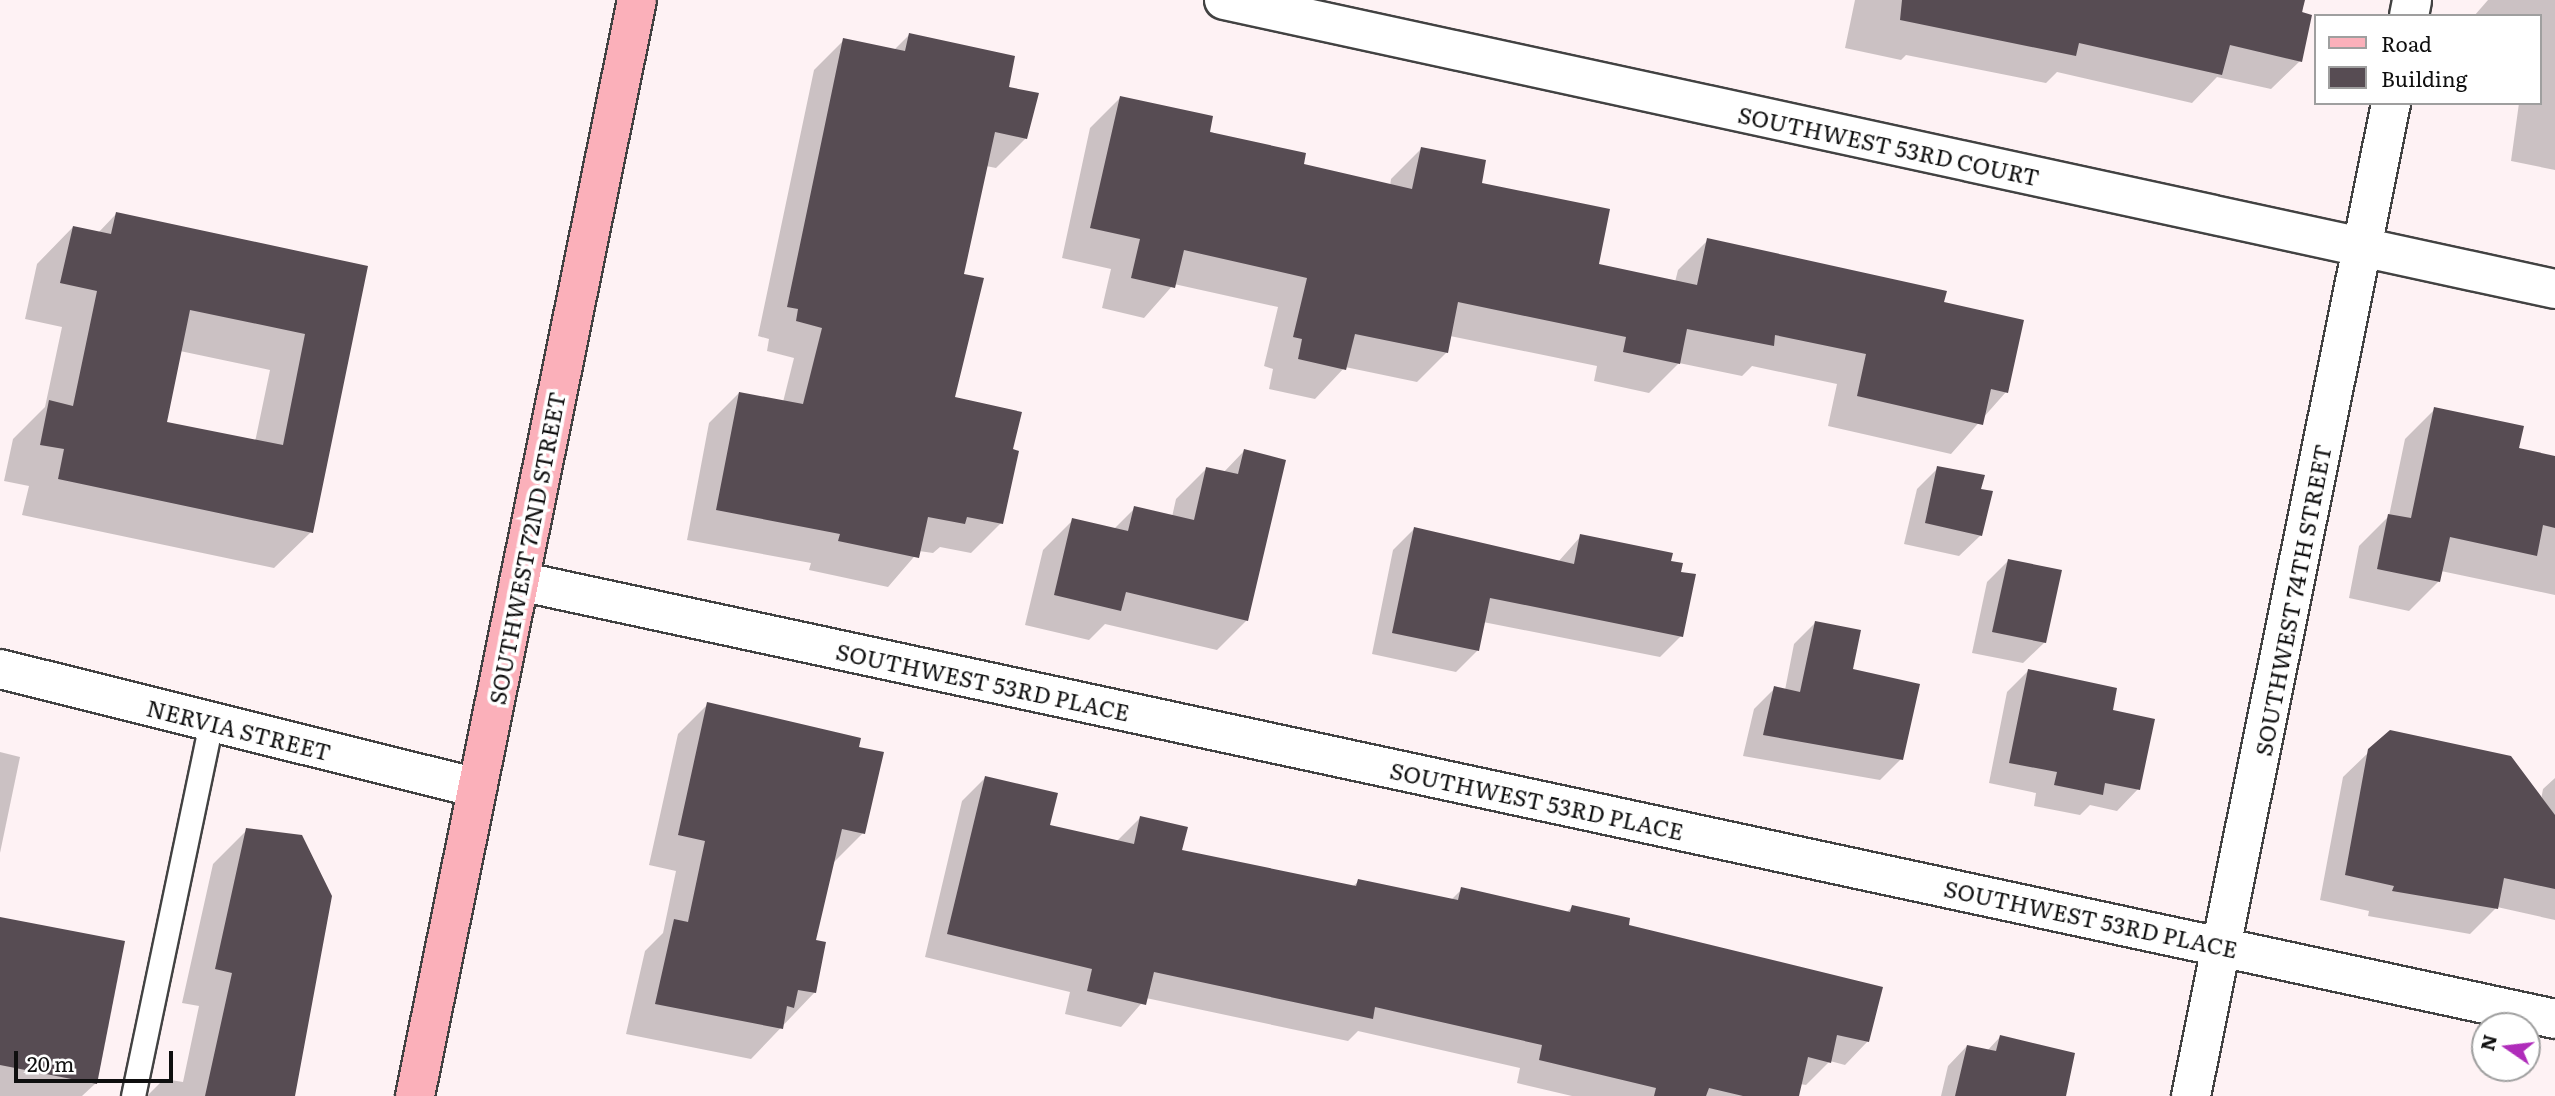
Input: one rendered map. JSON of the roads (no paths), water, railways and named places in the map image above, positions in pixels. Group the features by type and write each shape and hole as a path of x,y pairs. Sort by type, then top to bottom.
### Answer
{"main road":[{"name":"SOUTHWEST 72ND STREET","path":"415,1096 632,1"}],"street":[{"name":"SOUTHWEST 53RD COURT","path":"1224,0 2555,289"},
{"name":"SOUTHWEST 74TH STREET","path":"2191,1096 2391,105"},
{"name":"SOUTHWEST 53RD PLACE","path":"519,581 2555,1019"},
{"name":"NERVIA STREET","path":"0,668 477,788"}],"lane":[{"path":"133,1096 211,722"}]}
